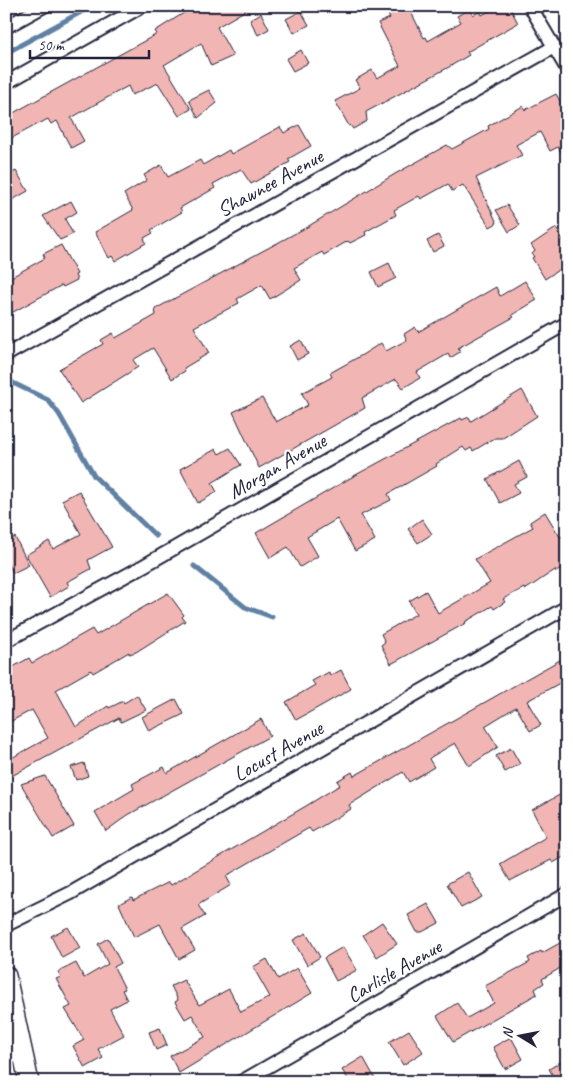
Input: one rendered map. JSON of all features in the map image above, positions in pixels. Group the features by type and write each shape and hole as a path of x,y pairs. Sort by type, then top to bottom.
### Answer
{"street":[{"path":"6,27 44,6"},
{"path":"6,83 142,6"},
{"path":"530,6 567,69"},
{"name":"Shawnee Avenue","path":"6,355 554,47"},
{"name":"Morgan Avenue","path":"6,640 155,559 567,323"},
{"name":"Locust Avenue","path":"6,925 71,893 567,607"},
{"name":"Carlisle Avenue","path":"241,1082 567,894"},
{"path":"6,976 14,1056 29,1082"}],"building":[{"path":"195,6 253,6 217,27 233,56 211,66 201,43 164,65 191,109 179,116 158,83 132,95 128,86 71,118 84,141 71,148 57,121 51,124 48,119 6,141 6,117 157,34 155,31"},
{"path":"392,6 408,6 424,38 426,37 428,41 461,22 457,16 470,9 473,15 480,11 482,15 498,6 509,6 518,23 467,52 469,55 449,67 366,112 367,121 353,129 349,126 335,101 360,88 355,80 372,70 377,78 400,66 378,23 390,18 385,10"},
{"path":"301,11 309,25 294,33 286,19"},
{"path":"261,13 269,29 258,35 250,20"},
{"path":"301,50 308,63 293,71 286,59"},
{"path":"209,90 217,103 198,118 189,100"},
{"path":"556,94 567,113 567,163 558,147 550,151 540,132 516,145 522,155 476,178 497,223 490,227 463,185 452,191 448,184 421,199 419,196 394,210 396,215 365,232 366,235 350,243 348,241 324,255 322,252 294,268 301,280 270,299 262,285 237,299 239,303 194,327 209,353 184,368 185,371 172,379 153,348 133,360 138,367 81,403 59,369 103,344 101,340 113,333 115,338 119,336 156,315 155,309 307,227 447,145 452,149 489,129 488,126 523,106 525,110"},
{"path":"299,125 311,146 288,159 290,162 251,184 241,169 213,184 215,188 180,208 182,212 151,230 153,233 144,238 146,243 115,261 112,256 109,258 95,232 133,210 124,194 147,180 144,175 161,165 168,177 200,160 203,165 229,150 231,154 280,127 284,133"},
{"path":"16,171 28,191 12,200 6,190 6,176"},
{"path":"71,201 77,212 65,219 73,234 60,240 43,216"},
{"path":"507,205 520,225 509,232 496,210"},
{"path":"556,228 567,247 567,264 545,279 532,258 534,257 532,254 535,251 531,245"},
{"path":"438,235 444,246 433,252 427,241"},
{"path":"61,245 77,274 75,275 77,280 63,287 62,285 6,316 6,280 45,258 43,254"},
{"path":"389,263 396,278 378,287 371,272"},
{"path":"525,281 537,300 512,315 514,317 458,348 460,352 450,358 448,354 417,372 420,378 403,388 396,379 362,398 365,408 259,468 233,412 262,398 276,422 308,405 302,393 332,377 330,373 381,343 386,351 407,340 404,334 415,327 418,332 496,287 500,296"},
{"path":"301,340 308,354 297,360 290,346"},
{"path":"522,390 537,416 503,438 495,438 473,451 471,448 466,451 463,447 436,464 437,466 388,494 391,500 361,515 375,540 355,551 337,519 307,537 318,556 300,567 288,547 270,558 256,533 352,477 461,418 462,420 469,417 471,421"},
{"path":"230,448 241,465 212,483 217,492 198,503 180,469 216,449 219,454"},
{"path":"519,461 527,477 514,484 519,493 500,503 487,479"},
{"path":"79,491 112,547 88,560 91,569 67,582 69,586 50,597 26,555 49,541 53,549 81,534 62,500"},
{"path":"545,512 560,537 567,534 567,566 556,572 555,570 525,590 524,588 503,599 505,602 494,609 492,606 466,623 391,664 381,645 385,642 381,634 416,614 409,601 426,591 438,613 490,583 475,559 533,527 530,522"},
{"path":"422,519 432,534 418,543 408,529"},
{"path":"15,537 29,565 13,573 6,560 6,542"},
{"path":"168,593 184,615 182,617 185,621 136,652 129,654 129,652 93,673 91,670 56,690 76,727 108,706 109,708 123,701 124,703 137,695 146,710 121,722 119,718 6,779 6,761 48,738 32,710 6,724 6,671 29,658 32,663 92,629 96,635"},
{"path":"567,656 567,679 527,701 541,725 530,731 516,707 485,726 498,747 469,766 455,743 431,757 429,759 434,767 409,782 403,772 349,805 351,809 312,832 309,828 226,876 231,885 198,905 205,916 182,929 195,950 179,959 160,924 134,937 119,904 132,897 133,900 169,882 171,885 340,785 337,781 352,772 354,776"},
{"path":"341,670 351,689 296,720 286,702 315,685 312,681 329,672 330,676"},
{"path":"176,699 184,714 149,731 142,717"},
{"path":"261,719 270,736 128,815 106,831 95,812 134,789 132,784 164,767 167,773"},
{"path":"511,748 520,764 505,772 496,756"},
{"path":"84,763 88,776 76,780 71,767"},
{"path":"45,776 74,826 53,838 21,784"},
{"path":"567,791 567,855 553,863 551,860 510,881 500,864 546,837 532,810"},
{"path":"468,872 482,897 461,908 447,884"},
{"path":"428,904 439,923 422,932 417,932 408,915"},
{"path":"382,922 397,944 377,957 363,935"},
{"path":"68,927 80,948 62,958 51,936"},
{"path":"306,933 320,957 307,965 293,940"},
{"path":"108,938 121,963 114,967 125,989 122,990 127,1000 110,1009 124,1035 98,1049 103,1058 85,1068 73,1046 84,1040 65,1009 71,1006 56,979 61,977 58,972 76,963 84,978 108,964 98,944"},
{"path":"567,939 567,964 542,979 544,983 535,989 537,994 453,1042 437,1016 457,1003 467,1018 494,1003 485,986 530,962 528,958 541,951 542,953"},
{"path":"343,947 357,970 336,981 324,958"},
{"path":"267,959 278,979 297,968 312,993 179,1073 170,1056 205,1037 192,1015 185,1019 175,1002 178,1000 171,986 184,980 199,1005 229,989 241,1012 270,997 253,967"},
{"path":"160,1028 167,1045 156,1050 149,1032"},
{"path":"409,1030 423,1052 403,1065 389,1042"},
{"path":"511,1037 523,1059 505,1069 493,1047"},
{"path":"363,1057 377,1082 350,1082 342,1070"},
{"path":"562,1061 567,1068 567,1082 557,1082 549,1069"}],"waterway":[{"path":"6,53 92,6"},
{"path":"9,379 13,383 48,400 59,414 94,476 156,536"},
{"path":"194,566 245,607 272,617"}]}
